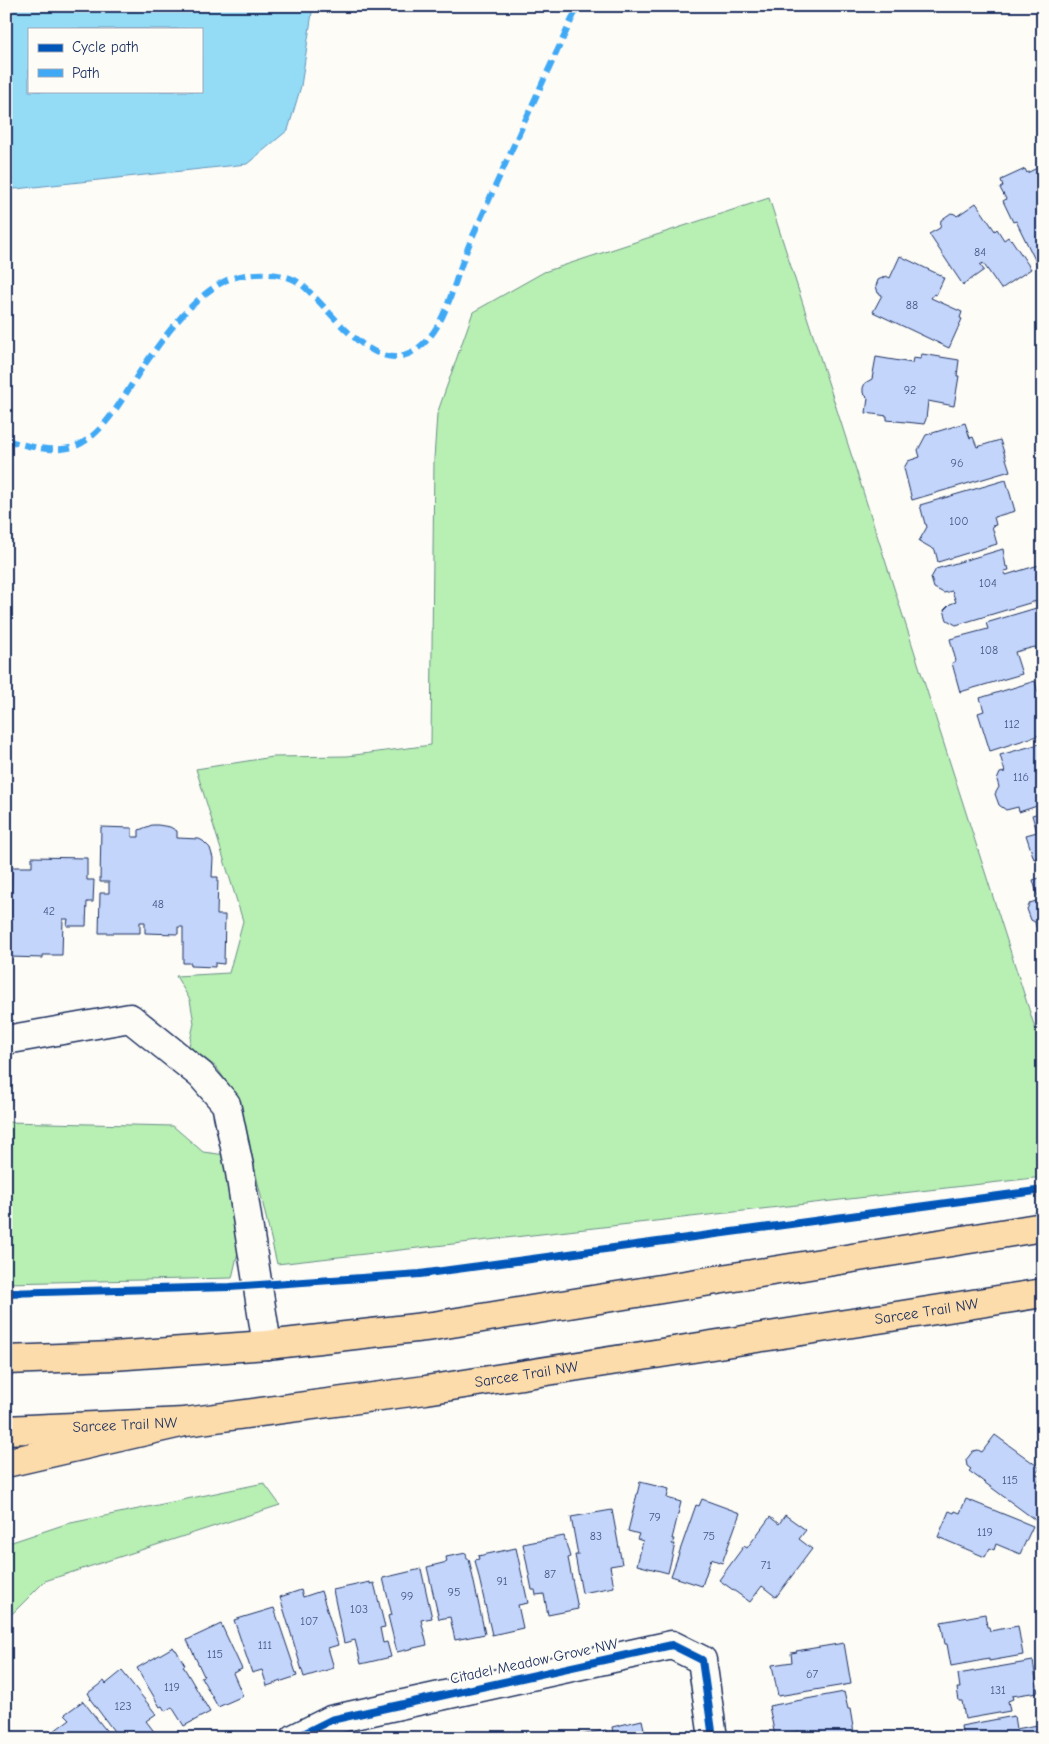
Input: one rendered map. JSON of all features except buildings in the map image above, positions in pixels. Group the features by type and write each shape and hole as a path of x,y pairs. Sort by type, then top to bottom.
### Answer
{"main road":[{"path":"6,1360 113,1356 267,1345 433,1326 1043,1227"},
{"name":"Sarcee Trail NW","path":"6,1430 185,1422 426,1390 1043,1293"},
{"path":"6,1463 185,1422"}],"street":[{"path":"6,1040 130,1018 201,1075 226,1104 239,1166 267,1345"},
{"name":"Citadel Meadow Grove NW","path":"295,1738 331,1720 672,1645 702,1660 712,1738"}],"green space":[{"path":"769,198 1043,1053 1043,1177 277,1264 238,1098 216,1067 189,1046 194,1023 190,1000 176,976 229,973 243,921 196,769 273,757 347,756 431,745 434,459 437,414 473,312 544,272"},
{"path":"6,1122 173,1126 203,1152 226,1155 238,1252 232,1278 6,1283"},
{"path":"264,1483 280,1505 45,1581 6,1620 6,1544 66,1524"}],"water":[{"path":"6,6 313,6 301,86 288,130 247,164 6,190"}],"marked path":[{"path":"6,440 48,449 65,449 84,442 113,413 143,367 189,308 211,289 240,276 271,274 290,278 298,282 352,336 368,348 384,355 400,356 417,349 427,341 441,319 473,236 578,6"}],"cycle path":[{"path":"6,1293 230,1287 420,1274 1043,1190"},
{"path":"295,1738 331,1720 672,1645 702,1660 713,1738"}]}
